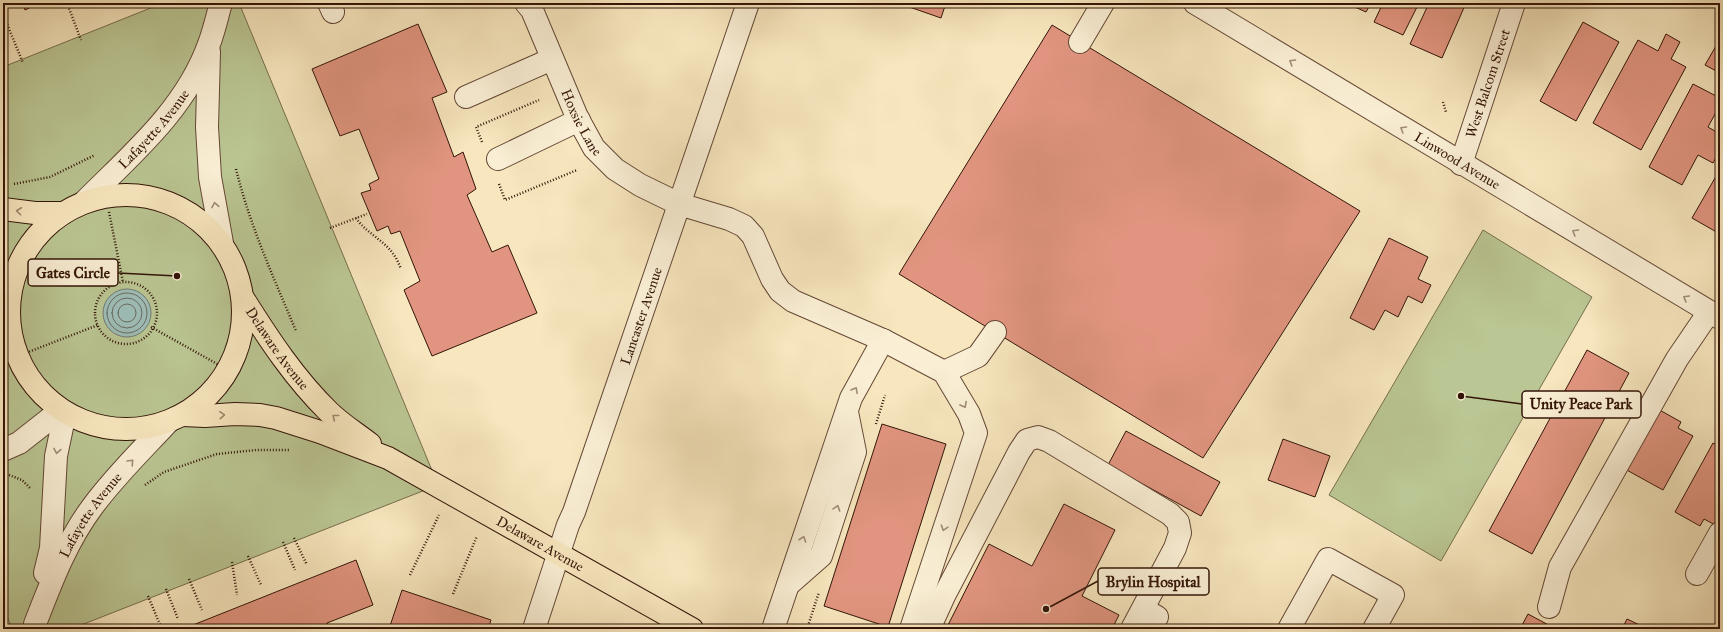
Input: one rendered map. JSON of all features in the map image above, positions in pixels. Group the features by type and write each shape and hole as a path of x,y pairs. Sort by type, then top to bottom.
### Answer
{"main road":[{"path":"118,194 153,197 167,201 192,214 213,232 222,244 236,269 243,298 244,315 238,348 228,370 211,393 203,401 176,418 148,427 127,429 107,428 86,422 63,411 40,392 24,371 14,346 9,320 7,289 30,245 39,233 63,213 84,202 118,194"},
{"path":"3,209 35,213 63,213"},
{"name":"Delaware Avenue","path":"243,298 283,357 330,413 388,458"},
{"name":"Delaware Avenue","path":"176,418 235,414 260,415 276,418 320,432 388,458 692,629"}],"street":[{"name":"Lafayette Avenue","path":"84,202 132,156 152,134 190,83 209,44 221,3"},
{"name":"Hoxsie Lane","path":"526,3 532,10 579,120 594,148 615,169 640,185 679,204 729,219 744,226 752,236 772,279 780,291 793,301 883,340 944,372"},
{"name":"Lancaster Avenue","path":"534,629 560,554 568,525 574,512 748,3"},
{"path":"1080,42 1103,3"},
{"name":"Linwood Avenue","path":"1195,3 1714,315"},
{"name":"West Balcom Street","path":"1461,164 1514,3"},
{"name":"Lafayette Avenue","path":"209,44 207,127 210,177 222,244"},
{"path":"466,97 552,59"},
{"path":"498,159 579,120"},
{"path":"1549,606 1560,567 1677,359 1714,315"},
{"path":"911,629 976,433 969,414 944,372 978,356 995,332"},
{"path":"773,629 851,398 883,340"},
{"name":"Lafayette Avenue","path":"34,626 51,548 56,456 63,411"},
{"path":"3,450 19,443 63,411"},
{"name":"Lafayette Avenue","path":"34,626 60,561 92,507 107,488 176,418"},
{"path":"929,629 944,596 1019,452 1026,440 1038,437 1049,441 1170,514 1178,522 1180,533 1175,548 1132,629"},
{"path":"1697,574 1720,533"},
{"path":"1289,629 1328,558 1393,595 1374,629"},
{"path":"1143,609 1157,617 1150,629"}],"path":[{"path":"67,3 81,40"},
{"path":"5,19 23,63"},
{"path":"476,127 540,100"},
{"path":"1443,102 1446,112"},
{"path":"11,185 50,177 100,153"},
{"path":"235,164 244,200 255,234 298,336"},
{"path":"505,200 577,170"},
{"path":"330,228 367,214"},
{"path":"356,218 361,226 387,246 395,256 401,269"},
{"path":"112,225 123,282"},
{"path":"123,282 132,282 149,292 154,300 157,310 156,319 147,336 138,341 129,344 119,343 102,333 98,325 95,315 99,297 105,290 113,285 123,282"},
{"path":"18,356 98,325"},
{"path":"152,328 228,370"},
{"path":"138,490 164,472 217,454 256,450 296,450"},
{"path":"410,575 438,516"},
{"path":"453,594 476,537"},
{"path":"294,538 307,565"},
{"path":"283,542 295,570"},
{"path":"248,556 261,585"},
{"path":"232,562 237,595"},
{"path":"189,579 202,610"},
{"path":"166,589 178,619"},
{"path":"148,596 161,627"}],"green space":[{"path":"163,3 239,3 438,485 71,629 12,629 3,606 3,67"},
{"path":"1483,230 1592,297 1441,561 1329,495"}],"water":[{"path":"122,289 132,289 144,296 151,308 151,318 144,330 132,337 122,337 114,333 107,326 103,318 103,308 107,300 114,293"}],"building":[{"path":"9,3 19,3 10,6"},
{"path":"22,3 40,3 25,10"},
{"path":"898,3 946,3 941,18"},
{"path":"1346,3 1371,3 1366,12"},
{"path":"1383,3 1419,3 1403,35 1374,22"},
{"path":"1429,3 1466,3 1442,58 1410,44"},
{"path":"1583,22 1619,42 1576,121 1540,101"},
{"path":"418,24 447,92 432,98 454,157 463,152 476,189 467,195 492,252 508,245 537,313 432,356 404,290 420,281 400,231 391,234 388,226 377,231 361,193 371,190 369,184 379,179 359,129 340,136 312,69"},
{"path":"1052,25 1360,211 1203,458 899,274"},
{"path":"1666,34 1680,42 1671,59 1686,67 1641,150 1593,123 1638,40 1658,51"},
{"path":"1720,39 1720,73 1705,65"},
{"path":"1693,84 1720,98 1720,105 1708,127 1720,134 1720,150 1713,163 1698,155 1682,185 1649,167"},
{"path":"1719,171 1720,172 1720,234 1692,218"},
{"path":"1389,238 1428,257 1418,279 1431,285 1422,303 1408,296 1398,317 1385,310 1374,330 1350,318"},
{"path":"1587,350 1629,373 1532,554 1489,531"},
{"path":"1656,408 1681,422 1678,428 1693,436 1663,490 1623,468"},
{"path":"882,424 946,444 888,627 824,606"},
{"path":"1126,431 1220,482 1201,516 1108,465"},
{"path":"1283,439 1330,456 1315,497 1268,480"},
{"path":"1713,443 1720,447 1719,527 1704,519 1700,526 1675,512"},
{"path":"1064,504 1115,530 1082,596 1119,615 1112,629 946,629 989,544 1032,566"},
{"path":"356,560 373,605 327,623 329,629 183,629"},
{"path":"402,590 491,620 488,629 389,629"},
{"path":"1528,614 1556,629 1520,629"},
{"path":"1627,619 1648,629 1622,629"}],"place":[{"name":"Gates Circle","path":"177,276"},
{"name":"Unity Peace Park","path":"1461,396"},
{"name":"Brylin Hospital","path":"1046,609"}]}
